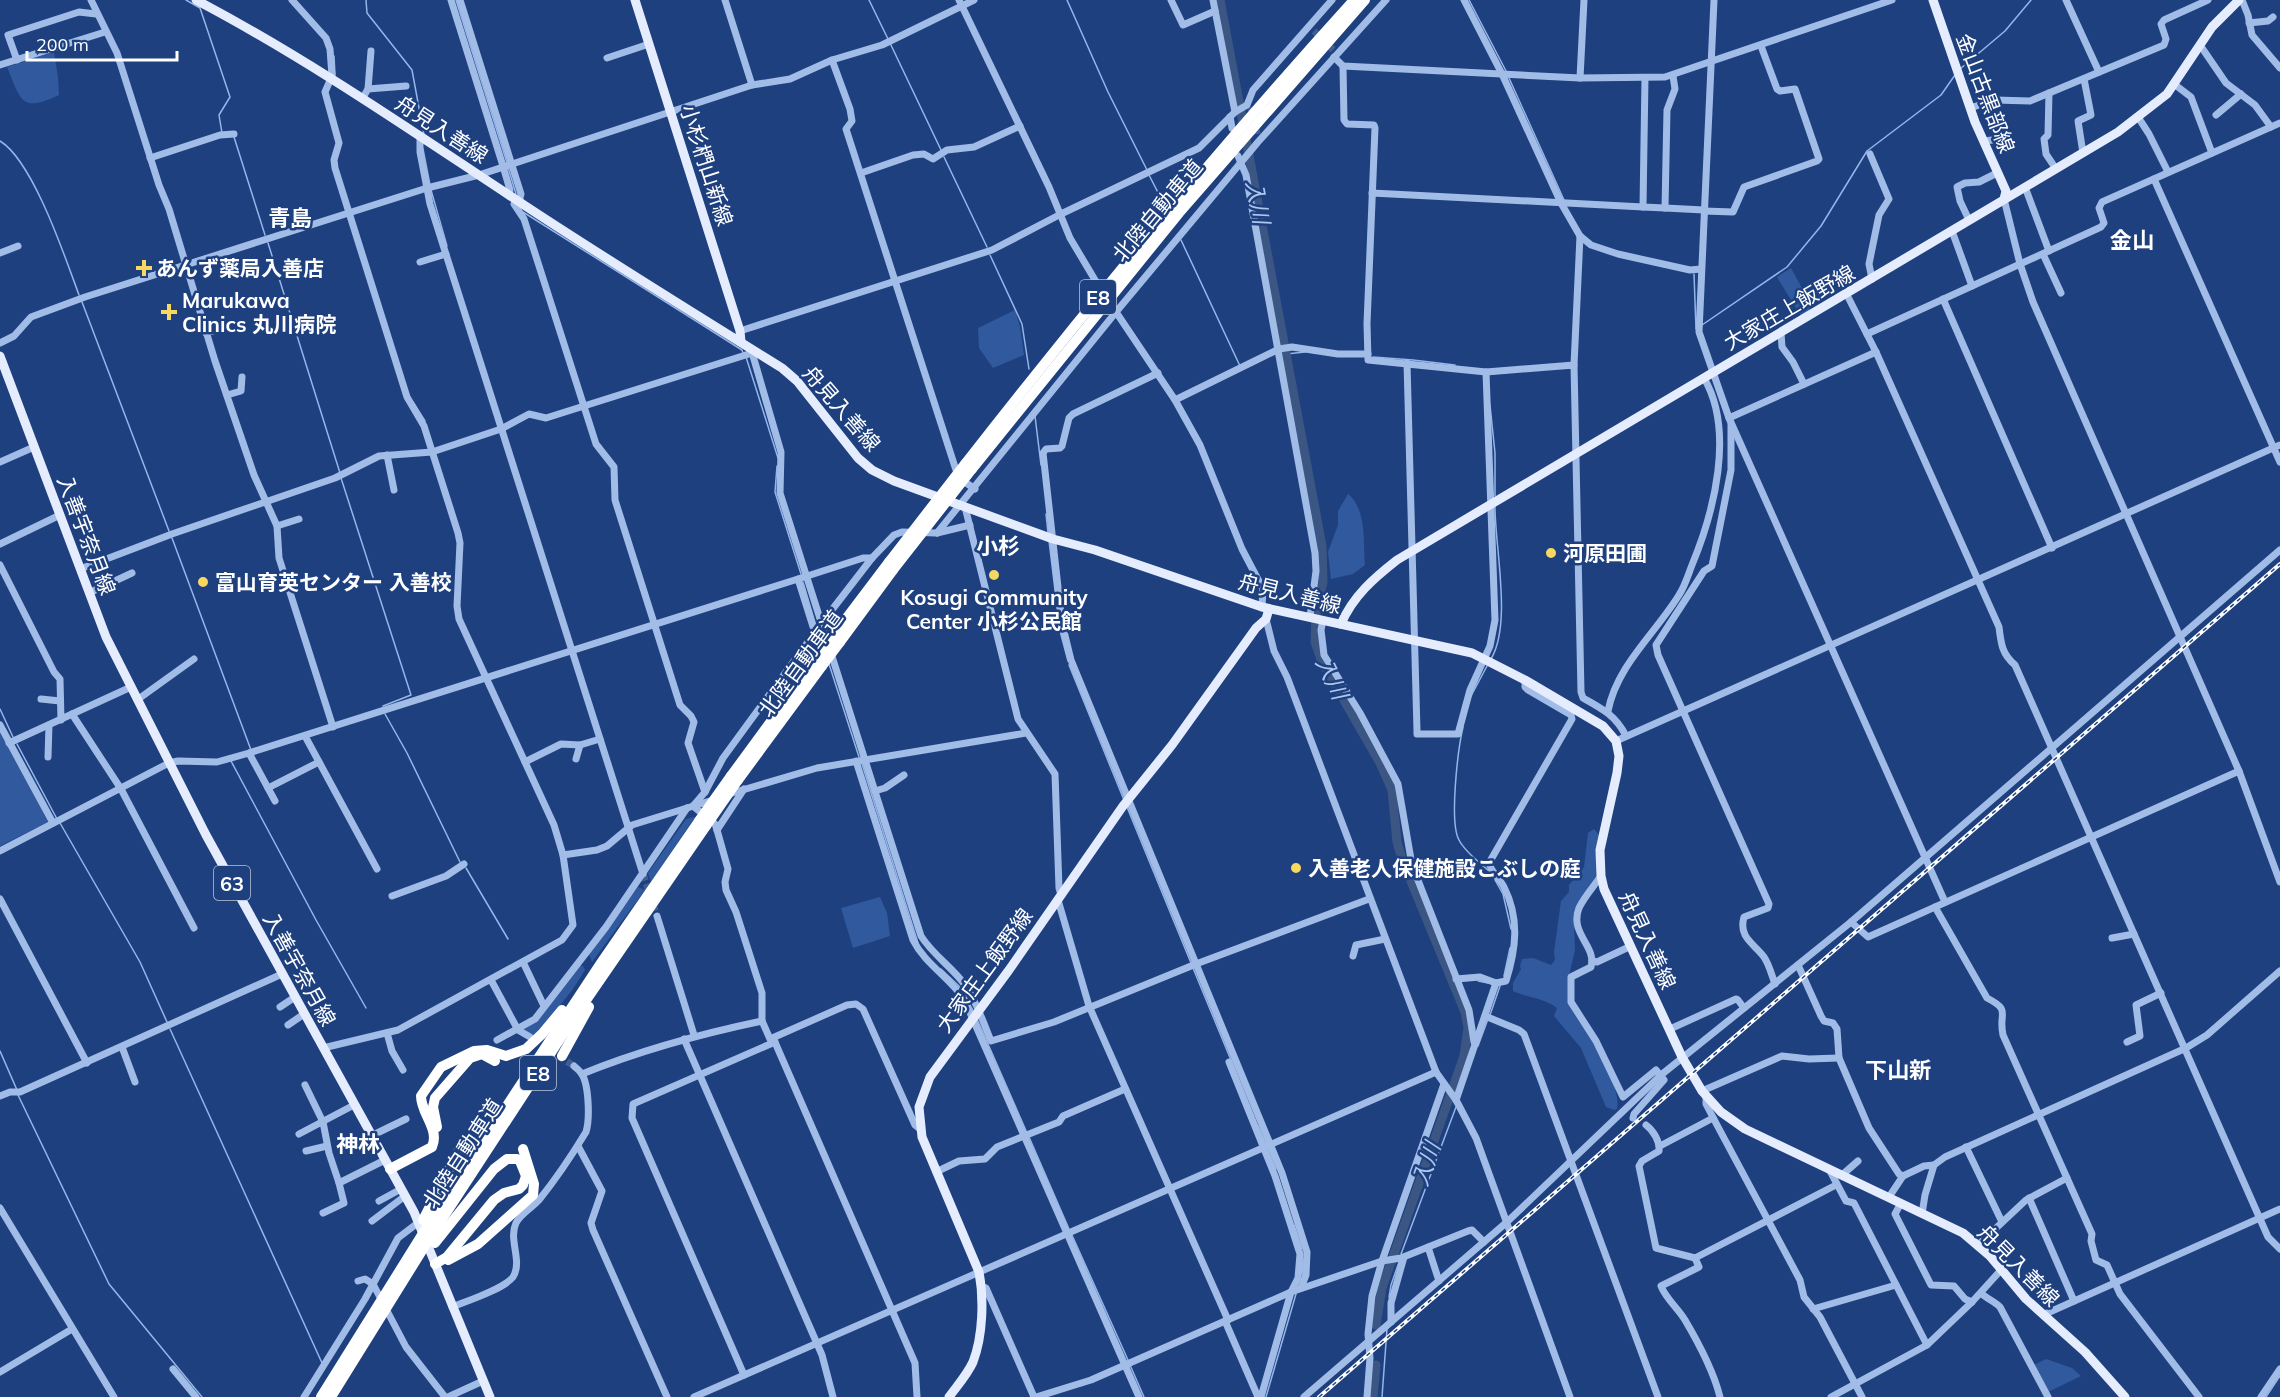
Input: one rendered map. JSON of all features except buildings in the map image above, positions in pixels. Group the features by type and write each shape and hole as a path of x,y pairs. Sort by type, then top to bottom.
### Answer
{"highway":[{"name":"北陸自動車道","path":"331,1397 427,1230 630,920 738,782 820,661 968,466 1238,147 1253,125 1354,0"},
{"name":"北陸自動車道","path":"1253,125 1365,0"},
{"name":"北陸自動車道","path":"427,1230 569,1025 652,914 703,824"},
{"path":"562,1056 652,914"},
{"path":"388,1164 432,1147 434,1132 421,1103 421,1096 438,1070 478,1050 488,1050 506,1056 517,1054 531,1045 575,993 630,920"},
{"path":"388,1164 428,1154 436,1147 439,1137 433,1112 435,1098 470,1058 478,1054 490,1061"},
{"path":"376,1316 427,1230 459,1150"},
{"path":"435,1264 478,1244 529,1200 534,1189 527,1151"},
{"path":"427,1230 500,1163 512,1158 520,1161 526,1176 523,1185 494,1200 447,1257 435,1264"},
{"name":"北陸自動車道","path":"321,1397 376,1316"}],"main road":[{"name":"舟見入善線","path":"196,0 258,34 362,99 519,202 741,342 751,351 782,368 797,381 851,450 872,470 894,481 1053,538 1265,608 1455,648 1485,658 1603,726 1616,741 1619,756 1600,850 1604,889 1683,1057 1704,1094 1721,1112 1745,1129 1963,1233 1978,1245 2026,1299 2085,1352 2125,1397"},
{"name":"小杉椚山新線","path":"635,0 740,331 741,342"},
{"name":"金山古黒部線","path":"1933,0 1970,108 2006,191 2004,199"},
{"name":"大家庄上飯野線","path":"1341,624 1359,594 1388,567 1411,551 1847,295 2083,153 2138,117 2167,94 2212,27 2240,0"},
{"name":"入善宇奈月線","path":"0,357 106,637 169,763 282,974 371,1136 427,1230 435,1264 490,1397"},
{"name":"大家庄上飯野線","path":"949,1397 967,1374 976,1352 980,1328 981,1286 979,1272 920,1129 919,1107 925,1087 975,1013 1009,970 1127,802 1199,708 1256,628 1266,619 1265,608"}],"street":[{"path":"91,0 116,50 254,475 277,526 279,558 333,727"},
{"path":"292,0 326,38 333,68 325,92 339,143 334,160 335,168 407,397 424,426 460,543 457,606 459,619 554,825 563,855 573,925 562,940 398,1030 323,1048"},
{"path":"451,0 507,165 521,194 519,202 514,204 524,219 596,444 614,467 615,500 680,705 694,722 688,743 705,792"},
{"path":"460,0 507,165 509,195"},
{"path":"725,0 752,85"},
{"path":"0,343 14,336 31,317 85,297 427,189 479,175 752,85 790,79 832,60 882,45 960,3 974,0"},
{"path":"1171,0 1183,25 1215,11"},
{"path":"1213,0 1238,147 1246,176 1279,349 1315,553 1316,571 1310,617"},
{"path":"1253,125 1253,90 1312,28 1332,0"},
{"path":"938,533 963,506 1253,125 1335,53 1386,0"},
{"path":"1464,0 1580,236 1591,245 1618,254 1690,270 1701,269"},
{"path":"1580,78 1584,0"},
{"path":"1608,711 1620,676 1681,592 1706,527 1719,471 1717,414 1699,332 1714,0"},
{"path":"1343,66 1580,78 1673,76 1892,0"},
{"path":"2066,0 2099,72"},
{"path":"1970,108 1995,100 2030,101 2164,45 2166,39 2162,24 2164,20 2208,0"},
{"path":"2240,0 2252,35 2280,68"},
{"path":"960,3 1020,126 1073,245 1098,285"},
{"path":"0,37 79,12 96,14"},
{"path":"2249,23 2268,21 2273,17"},
{"path":"0,65 105,32"},
{"path":"8,35 17,60"},
{"path":"607,58 649,45"},
{"path":"2200,45 2226,82 2255,105 2271,127"},
{"path":"1372,193 1733,212 1744,187 1819,159 1795,89 1780,91 1776,89 1761,46"},
{"path":"362,99 368,89 370,51"},
{"path":"1335,53 1343,66 1344,120 1347,124 1374,125 1375,128 1366,324 1368,360 1486,372 1574,365"},
{"path":"832,60 850,109 852,121 846,129 955,467 959,478 975,489"},
{"path":"1665,208 1667,110 1676,89 1673,76"},
{"path":"1642,207 1645,78"},
{"path":"2083,153 2078,121 2091,115 2084,79"},
{"path":"2174,84 2191,97 2212,153"},
{"path":"368,89 406,86"},
{"path":"2049,93 2048,135 2043,139 2046,154 2056,169"},
{"path":"2216,115 2241,94"},
{"path":"1232,114 1253,125"},
{"path":"740,331 992,250 1199,148 1232,114"},
{"path":"2138,117 2150,134 2168,172"},
{"path":"1867,333 2101,227 2104,223 2099,208 2102,202 2280,123"},
{"path":"861,173 914,155 924,154 933,159 947,150 975,147 1020,126"},
{"path":"150,158 220,135 234,134"},
{"path":"420,136 420,152 430,204 643,874"},
{"path":"1984,141 2009,138"},
{"path":"1870,154 1888,199 1879,215 1869,264 1872,279"},
{"path":"1969,220 1960,201 1957,187 1965,183 1979,182 1997,173"},
{"path":"2154,179 2277,446 2280,462"},
{"path":"2025,187 2061,293"},
{"path":"2004,199 2020,264 2034,302 2240,771 2277,867 2280,882"},
{"path":"1952,231 1972,286"},
{"path":"1580,236 1574,365 1581,692 1583,698 1608,711 1619,722 1626,736"},
{"path":"0,253 18,246"},
{"path":"420,262 446,254"},
{"path":"1847,295 1876,352 1978,580 1999,627 2005,656 2015,665 2268,1237 2280,1249"},
{"path":"1942,299 2052,548"},
{"path":"1114,309 1158,373 1200,445 1242,549 1263,589 1265,608"},
{"path":"206,333 227,327"},
{"path":"1780,333 1782,347 1804,384"},
{"path":"1175,400 1279,349 1290,347 1338,354 1368,354"},
{"path":"80,569 172,534 335,478 369,459 387,455 432,452 501,429 530,414 546,418 751,351 781,452 780,493 921,936 930,951 964,984 1024,1136 1139,1397"},
{"path":"1730,420 1876,352"},
{"path":"1407,363 1418,734 1458,734 1470,690 1493,635 1495,620 1494,502 1486,372"},
{"path":"1158,373 1073,414 1069,418 1062,446 1046,449 1043,453 1065,642 1127,802 1196,964 1267,1145 1306,1252 1306,1275 1301,1288"},
{"path":"1708,376 1730,420 1945,902"},
{"path":"227,395 241,391 242,377"},
{"path":"1730,420 1731,470 1712,566 1704,571 1656,645 1769,904 1768,908 1744,917 1743,921 1747,940 1765,958 1775,984"},
{"path":"1616,741 2277,446"},
{"path":"0,462 34,447"},
{"path":"387,455 394,490"},
{"path":"963,506 970,525 1015,708 1026,732 1055,774 1059,898 1089,1006 1260,1397"},
{"path":"0,544 60,515"},
{"path":"277,526 299,519"},
{"path":"497,1040 535,1019 591,948 690,807 705,792 723,758 872,558 894,535 902,532 938,533 970,525"},
{"path":"1304,1397 1507,1222 1661,1075 1851,922 2280,550"},
{"path":"0,851 169,763 217,762 249,753 863,558 872,558"},
{"path":"0,565 54,672 60,679 61,720"},
{"path":"89,592 132,573"},
{"path":"798,579 815,633"},
{"path":"1266,619 1274,651 1287,676 1436,1072 1455,1098 1476,1138 1570,1397"},
{"path":"1323,620 1321,630 1324,654 1395,777 1412,865 1469,1010 1474,1044"},
{"path":"137,700 194,659"},
{"path":"1456,979 1480,977 1496,982 1506,981 1516,935 1514,918 1505,888 1489,863 1572,719 1571,715 1528,690 1525,687 1525,680"},
{"path":"9,742 131,687"},
{"path":"41,699 60,701"},
{"path":"72,714 122,789 194,928"},
{"path":"0,725 53,823"},
{"path":"48,757 50,725"},
{"path":"563,855 597,850 607,846 628,827 690,807 738,782 1026,732"},
{"path":"305,736 376,869"},
{"path":"525,762 561,744 580,745 600,740"},
{"path":"576,759 580,745"},
{"path":"249,753 275,801"},
{"path":"856,761 913,940 925,960 950,981 975,1013"},
{"path":"268,788 319,762"},
{"path":"1851,922 1868,937 2240,771"},
{"path":"875,791 885,788 904,775"},
{"path":"717,830 738,782"},
{"path":"690,807 715,824 728,869 726,890 736,912 762,993 762,1021 770,1039 774,1040 915,1363 917,1397"},
{"path":"392,896 446,876 464,864"},
{"path":"1601,876 1579,907 1576,928 1592,961 1591,967 1571,977 1571,1002 1596,1041 1623,1097 1656,1070 1664,1080 1633,1118"},
{"path":"0,899 87,1063"},
{"path":"987,1042 1054,1022 1196,964 1369,899"},
{"path":"1935,907 1987,998 1999,1003 2003,1010 2001,1026 2004,1035 2092,1234 2091,1240 2097,1260 2107,1265 2115,1284 2156,1343 2199,1397"},
{"path":"652,914 694,1035"},
{"path":"2112,938 2134,934"},
{"path":"1353,956 1356,945 1385,939"},
{"path":"1592,961 1597,962 1631,946"},
{"path":"523,962 544,1006"},
{"path":"1798,965 1824,1021 1833,1023 1837,1029 1839,1058 1869,1128 1899,1174 1903,1176"},
{"path":"1889,1197 1903,1176 1924,1166 1934,1165 1966,1147 2186,1048 2207,1035 2280,971"},
{"path":"0,1096 10,1092 20,1092 282,974"},
{"path":"491,980 518,1030 530,1037"},
{"path":"1455,1098 1496,982"},
{"path":"2127,1042 2140,1036 2136,1005 2161,993"},
{"path":"280,1007 295,997"},
{"path":"1670,1029 1736,999 1744,1008"},
{"path":"744,1375 632,1118 633,1104 847,1005 856,1004 863,1009 915,1125 920,1129"},
{"path":"288,1025 304,1014"},
{"path":"1485,1016 1524,1034 1658,1397"},
{"path":"582,1074 625,1056 694,1035 762,1021"},
{"path":"387,1033 392,1051 403,1070"},
{"path":"684,1039 816,1343 833,1397"},
{"path":"122,1047 135,1082"},
{"path":"1839,1058 1809,1059 1782,1056 1704,1094 1713,1118 1800,1280 1804,1296 1820,1317 1862,1397"},
{"path":"1229,1062 1267,1145 1300,1254 1298,1278 1291,1292 1260,1397"},
{"path":"452,1307 507,1283 514,1276 516,1260 513,1233 515,1225 518,1219 539,1200 578,1146 589,1124 582,1074 573,1066"},
{"path":"694,1397 1436,1072"},
{"path":"305,1085 323,1122 327,1146 344,1203 323,1213"},
{"path":"1367,1397 1372,1296 1445,1085"},
{"path":"936,1172 959,1161 985,1159 997,1147 1059,1122 1063,1116 1125,1089"},
{"path":"299,1134 354,1105"},
{"path":"1660,1146 1713,1118"},
{"path":"371,1136 406,1119"},
{"path":"1646,1125 1652,1129 1660,1146 1659,1152 1642,1161 1639,1166 1656,1248 1695,1258 1836,1185"},
{"path":"306,1151 327,1146"},
{"path":"578,1146 602,1191 591,1222 593,1230 667,1397"},
{"path":"1966,1147 2002,1222"},
{"path":"1842,1175 1858,1161"},
{"path":"339,1183 388,1164"},
{"path":"1922,1214 1925,1194 1934,1165"},
{"path":"1829,1169 1846,1201 1854,1203 1927,1346"},
{"path":"1978,1245 2029,1198 2067,1178"},
{"path":"379,1201 403,1192"},
{"path":"372,1221 403,1192"},
{"path":"2029,1198 2074,1301"},
{"path":"1901,1203 1895,1214 1931,1285 1954,1286 1965,1299 1972,1302"},
{"path":"0,1208 114,1397"},
{"path":"2043,1315 2280,1209"},
{"path":"304,1397 373,1284 398,1238 427,1230"},
{"path":"981,1286 986,1288 1035,1397 1091,1380 1301,1288 1384,1261 1402,1258 1472,1230 1484,1242"},
{"path":"1428,1247 1439,1281"},
{"path":"1391,1322 1391,1303 1402,1258"},
{"path":"1695,1258 1699,1267 1661,1286 1664,1294 1685,1319 1715,1380 1720,1397"},
{"path":"1831,1397 1927,1346 2001,1270"},
{"path":"358,1281 365,1279 373,1284 406,1347 447,1397 483,1381"},
{"path":"1813,1309 1896,1285"},
{"path":"1981,1293 2000,1307 2048,1397"},
{"path":"0,1372 72,1329"},
{"path":"173,1369 196,1397"},
{"path":"2261,1397 2280,1369"}],"shaded area":[{"path":"54,52 59,95 37,103 24,100 7,67"},
{"path":"1791,268 1803,290 1811,312 1802,318 1777,277"},
{"path":"1015,310 1024,355 993,368 979,348 978,328"},
{"path":"1348,494 1354,500 1361,517 1365,565 1353,574 1331,579 1328,552 1338,525 1338,511"},
{"path":"0,729 48,822 0,846"},
{"path":"695,817 651,882 648,873 686,819"},
{"path":"1594,829 1599,835 1596,880 1574,919 1575,950 1569,976 1569,1004 1614,1085 1617,1109 1614,1110 1606,1107 1581,1048 1554,1016 1557,1008 1547,1002 1513,991 1513,983 1521,969 1522,959 1533,958 1551,965 1555,960 1554,952 1561,901 1569,892 1569,885 1584,867 1588,833"},
{"path":"638,887 645,890 592,962 589,954"},
{"path":"880,897 887,913 890,936 853,948 841,908"},
{"path":"579,966 583,966 585,970 534,1038 524,1032 524,1029"},
{"path":"2046,1359 2072,1368 2081,1376 2048,1392 2034,1365"}],"waterway":[{"path":"186,0 200,8 230,97 219,115 222,133"},
{"path":"366,0 367,13 412,70 424,135"},
{"path":"456,0 507,163"},
{"path":"869,0 888,39"},
{"path":"1067,0 1108,92 1147,170"},
{"name":"入川","path":"1220,0 1322,546 1323,582 1316,615 1315,642 1322,662 1380,763 1392,790 1397,842 1403,862 1465,1012 1468,1027 1464,1056 1382,1288 1376,1325"},
{"path":"1469,0 1506,71"},
{"path":"1960,69 2005,31 2031,0"},
{"path":"890,43 941,150"},
{"path":"334,56 335,75"},
{"path":"1702,325 1787,267 1821,226 1867,151 1941,95 1955,75"},
{"path":"1509,78 1564,200"},
{"path":"234,137 265,235"},
{"path":"0,141 12,152 36,188 57,235 79,295"},
{"path":"423,149 430,185"},
{"path":"944,157 987,247"},
{"path":"508,167 516,194"},
{"path":"1149,175 1166,208"},
{"path":"431,190 447,246"},
{"path":"523,212 742,350 743,353"},
{"path":"1181,240 1240,366"},
{"path":"268,243 340,473"},
{"path":"990,255 1022,324 1029,369"},
{"path":"1694,274 1696,329"},
{"path":"82,302 169,531"},
{"path":"1286,354 1305,352"},
{"path":"746,357 778,458"},
{"path":"1373,357 1455,365"},
{"path":"413,402 425,421"},
{"path":"1490,405 1495,453 1495,496"},
{"path":"1035,416 1041,465"},
{"path":"777,466 775,492 801,574"},
{"path":"341,478 411,695 383,706"},
{"path":"1491,659 1497,644 1501,606 1495,507"},
{"path":"1046,514 1048,533"},
{"path":"172,538 251,750"},
{"path":"1049,541 1060,631 1068,661"},
{"path":"803,582 816,626"},
{"path":"819,633 822,643"},
{"path":"829,664 859,757"},
{"path":"1069,665 1124,800"},
{"path":"1471,696 1487,666"},
{"path":"0,709 13,737"},
{"path":"385,714 407,753 460,862"},
{"path":"1463,727 1455,785 1456,831 1465,849 1489,871"},
{"path":"17,744 57,819"},
{"path":"231,761 366,1008"},
{"path":"862,764 918,943"},
{"path":"1127,807 1191,963"},
{"path":"60,823 140,962 167,1022"},
{"path":"466,868 508,939"},
{"path":"1495,880 1503,894 1511,929"},
{"path":"1504,976 1510,948"},
{"path":"1193,968 1231,1060"},
{"path":"941,969 959,986 974,1012"},
{"path":"1478,981 1488,983"},
{"path":"1490,1015 1500,986"},
{"path":"977,1019 1027,1133"},
{"path":"1478,1046 1488,1019"},
{"path":"170,1029 322,1363"},
{"path":"0,1051 17,1090"},
{"path":"18,1095 109,1284 202,1397"},
{"path":"1401,1254 1456,1107"},
{"path":"1258,1126 1266,1144"},
{"path":"1029,1137 1069,1229"},
{"path":"1268,1148 1276,1169"},
{"path":"1294,1225 1302,1249"},
{"path":"1071,1233 1128,1360"},
{"path":"1302,1275 1303,1259"},
{"path":"1389,1297 1399,1262"},
{"path":"1266,1397 1296,1294"},
{"path":"1382,1397 1387,1329"},
{"path":"1130,1365 1144,1397"},
{"name":"入川","path":"1373,1397 1376,1365"},
{"path":"2266,1397 2280,1376"}],"tunnel":[{"path":"1314,31 1333,50"},
{"path":"1251,107 1257,134"},
{"path":"643,874 657,916"},
{"path":"558,1056 574,1066"}],"railway":[{"path":"1319,1397 2280,564"}],"place":[{"name":"あんず薬局入善店","path":"144,268"},
{"name":"Marukawa Clinics 丸川病院","path":"169,312"},
{"name":"河原田圃","path":"1551,553"},
{"name":"Kosugi Community Center 小杉公民館","path":"994,575"},
{"name":"富山育英センター 入善校","path":"203,582"},
{"name":"入善老人保健施設こぶしの庭","path":"1296,868"}],"district":[{"name":"青島","path":"290,218"},
{"name":"金山","path":"2132,240"},
{"name":"小杉","path":"998,546"},
{"name":"下山新","path":"1898,1070"},
{"name":"神林","path":"358,1144"}]}
